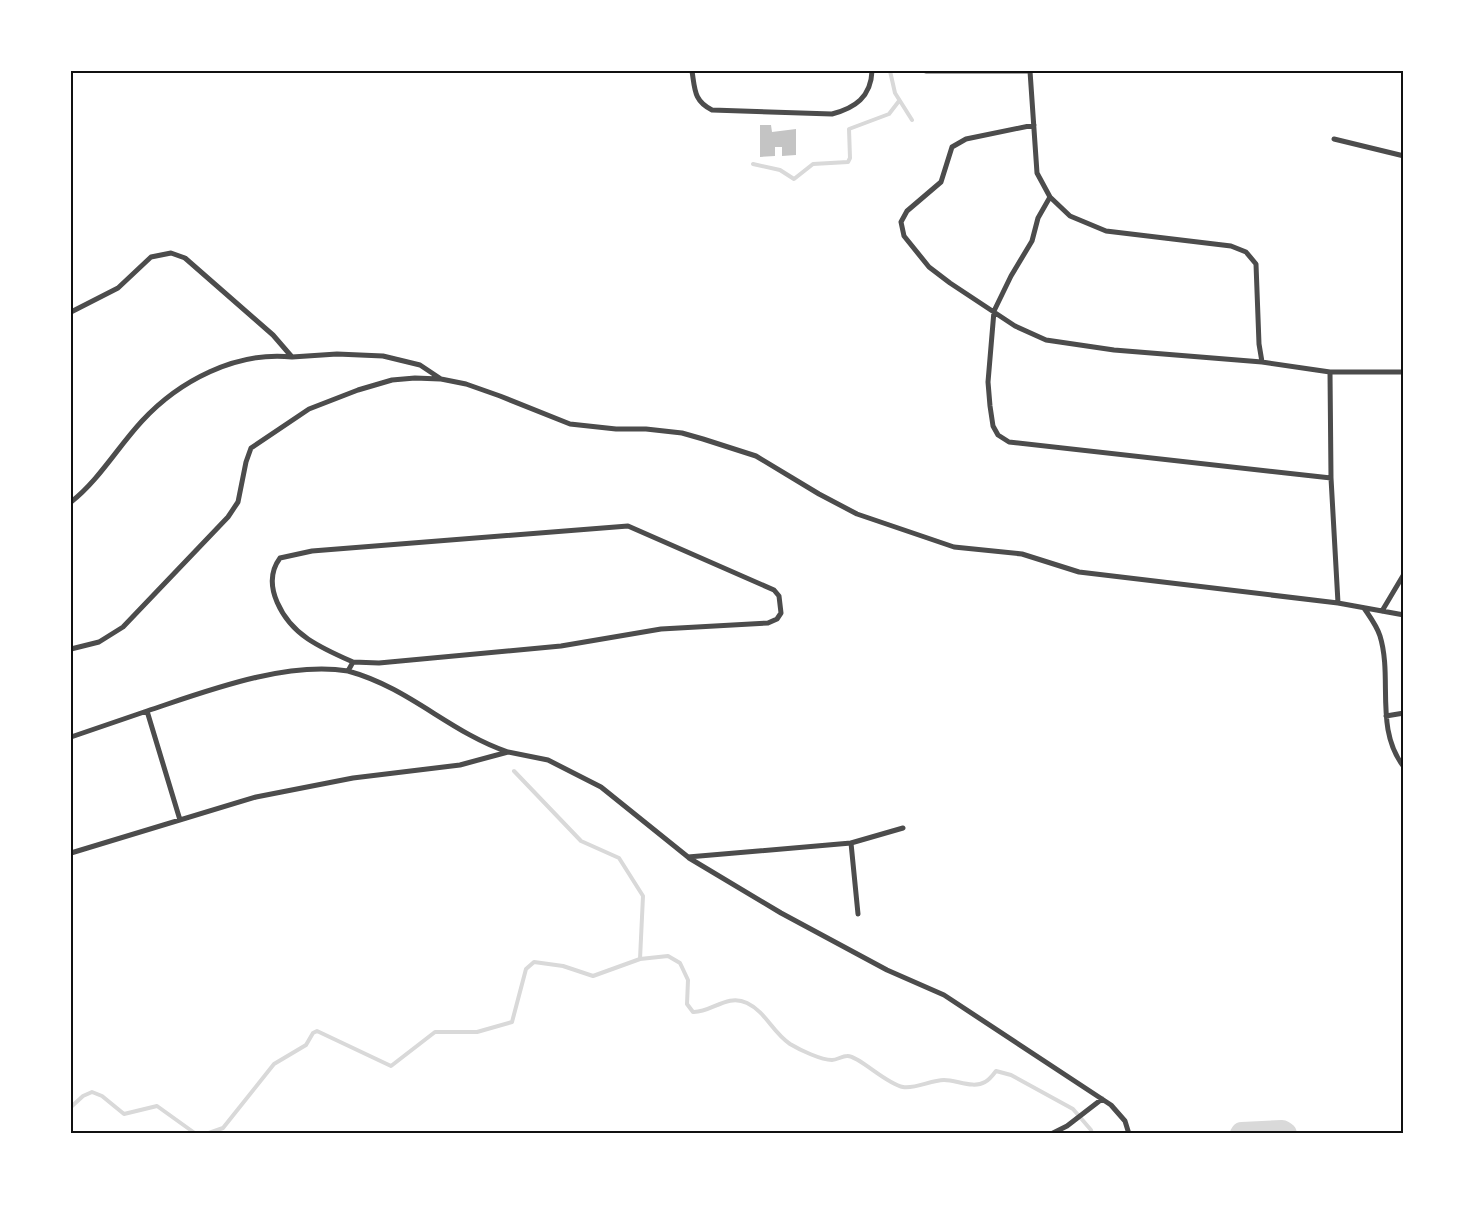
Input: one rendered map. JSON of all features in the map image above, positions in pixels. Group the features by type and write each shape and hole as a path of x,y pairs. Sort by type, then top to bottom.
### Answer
{"street":[{"path":"692,71 696,95 702,105 712,110 832,114 848,110 863,100 872,82 872,71"},
{"path":"926,71 1030,71 1037,173 1050,197 1070,216 1106,230 1231,246 1246,252 1256,264 1259,344 1262,362"},
{"path":"1034,125 966,139 952,147 942,182 908,210 901,222 904,236 929,267 1015,326 1046,340 1114,350 1262,362 1330,372 1404,372"},
{"path":"1334,139 1404,156"},
{"path":"1050,197 1038,218 1032,242 1011,276 994,310 988,382 993,426 998,435 1009,442 1331,478"},
{"path":"71,312 118,288 151,256 171,253 185,258 273,335 292,356"},
{"path":"71,502 85,491 142,421 177,389 212,372 249,358 272,355 337,354 383,356 420,365 440,379"},
{"path":"1330,372 1331,478 1338,603"},
{"path":"71,649 99,642 123,627 228,517 238,502 246,462 251,448 309,409 329,400 392,380 416,378 440,379 466,384 570,424 682,433 740,449 772,464 819,494 857,514 954,547 1022,554 1079,572 1338,603 1404,615"},
{"path":"628,526 774,590 782,604 781,613 777,618 768,623 661,630 561,646 379,663 353,662 330,653 306,638 289,620 274,596 271,578 273,568 280,558 293,554 341,548 628,526"},
{"path":"1382,611 1404,574"},
{"path":"1364,608 1379,635 1383,655 1386,716 1396,757 1404,767"},
{"path":"348,671 353,662"},
{"path":"71,737 260,676 294,670 332,669 348,671 387,684 483,744 508,752 548,760 601,787 688,857 780,913 887,970 944,995 1111,1105 1125,1121 1129,1134"},
{"path":"147,711 180,820"},
{"path":"1386,716 1404,713"},
{"path":"71,853 275,793 353,778 460,765 508,752"},
{"path":"688,857 851,844 903,828"},
{"path":"851,844 858,914"},
{"path":"1051,1134 1067,1126 1102,1099"}],"building":[{"path":"760,125 771,125 772,132 796,129 796,155 782,156 782,147 775,147 775,156 760,157"}],"waterway":[{"path":"890,71 895,93 912,120"},
{"path":"753,164 780,170 794,179 813,164 848,162 850,158 849,129 889,114 899,101"},
{"path":"514,771 581,841 619,858 643,896 640,959"},
{"path":"206,1134 223,1128 274,1064 306,1045 313,1033 317,1031 391,1066 435,1032 477,1032 512,1022 526,969 534,962 563,966 593,976 640,959 668,956 680,963 688,980 687,1004 693,1012 706,1010 733,1000 747,1003 754,1007 778,1034 790,1044 827,1060 834,1060 845,1056 852,1057 889,1081 903,1087 913,1087 944,1080 975,1085 986,1081 996,1071 1011,1075 1073,1109 1091,1130 1092,1134"},
{"path":"71,1107 83,1096 92,1092 102,1096 124,1114 157,1106 196,1134"},
{"path":"1242,1134 1282,1132 1285,1134"}]}
